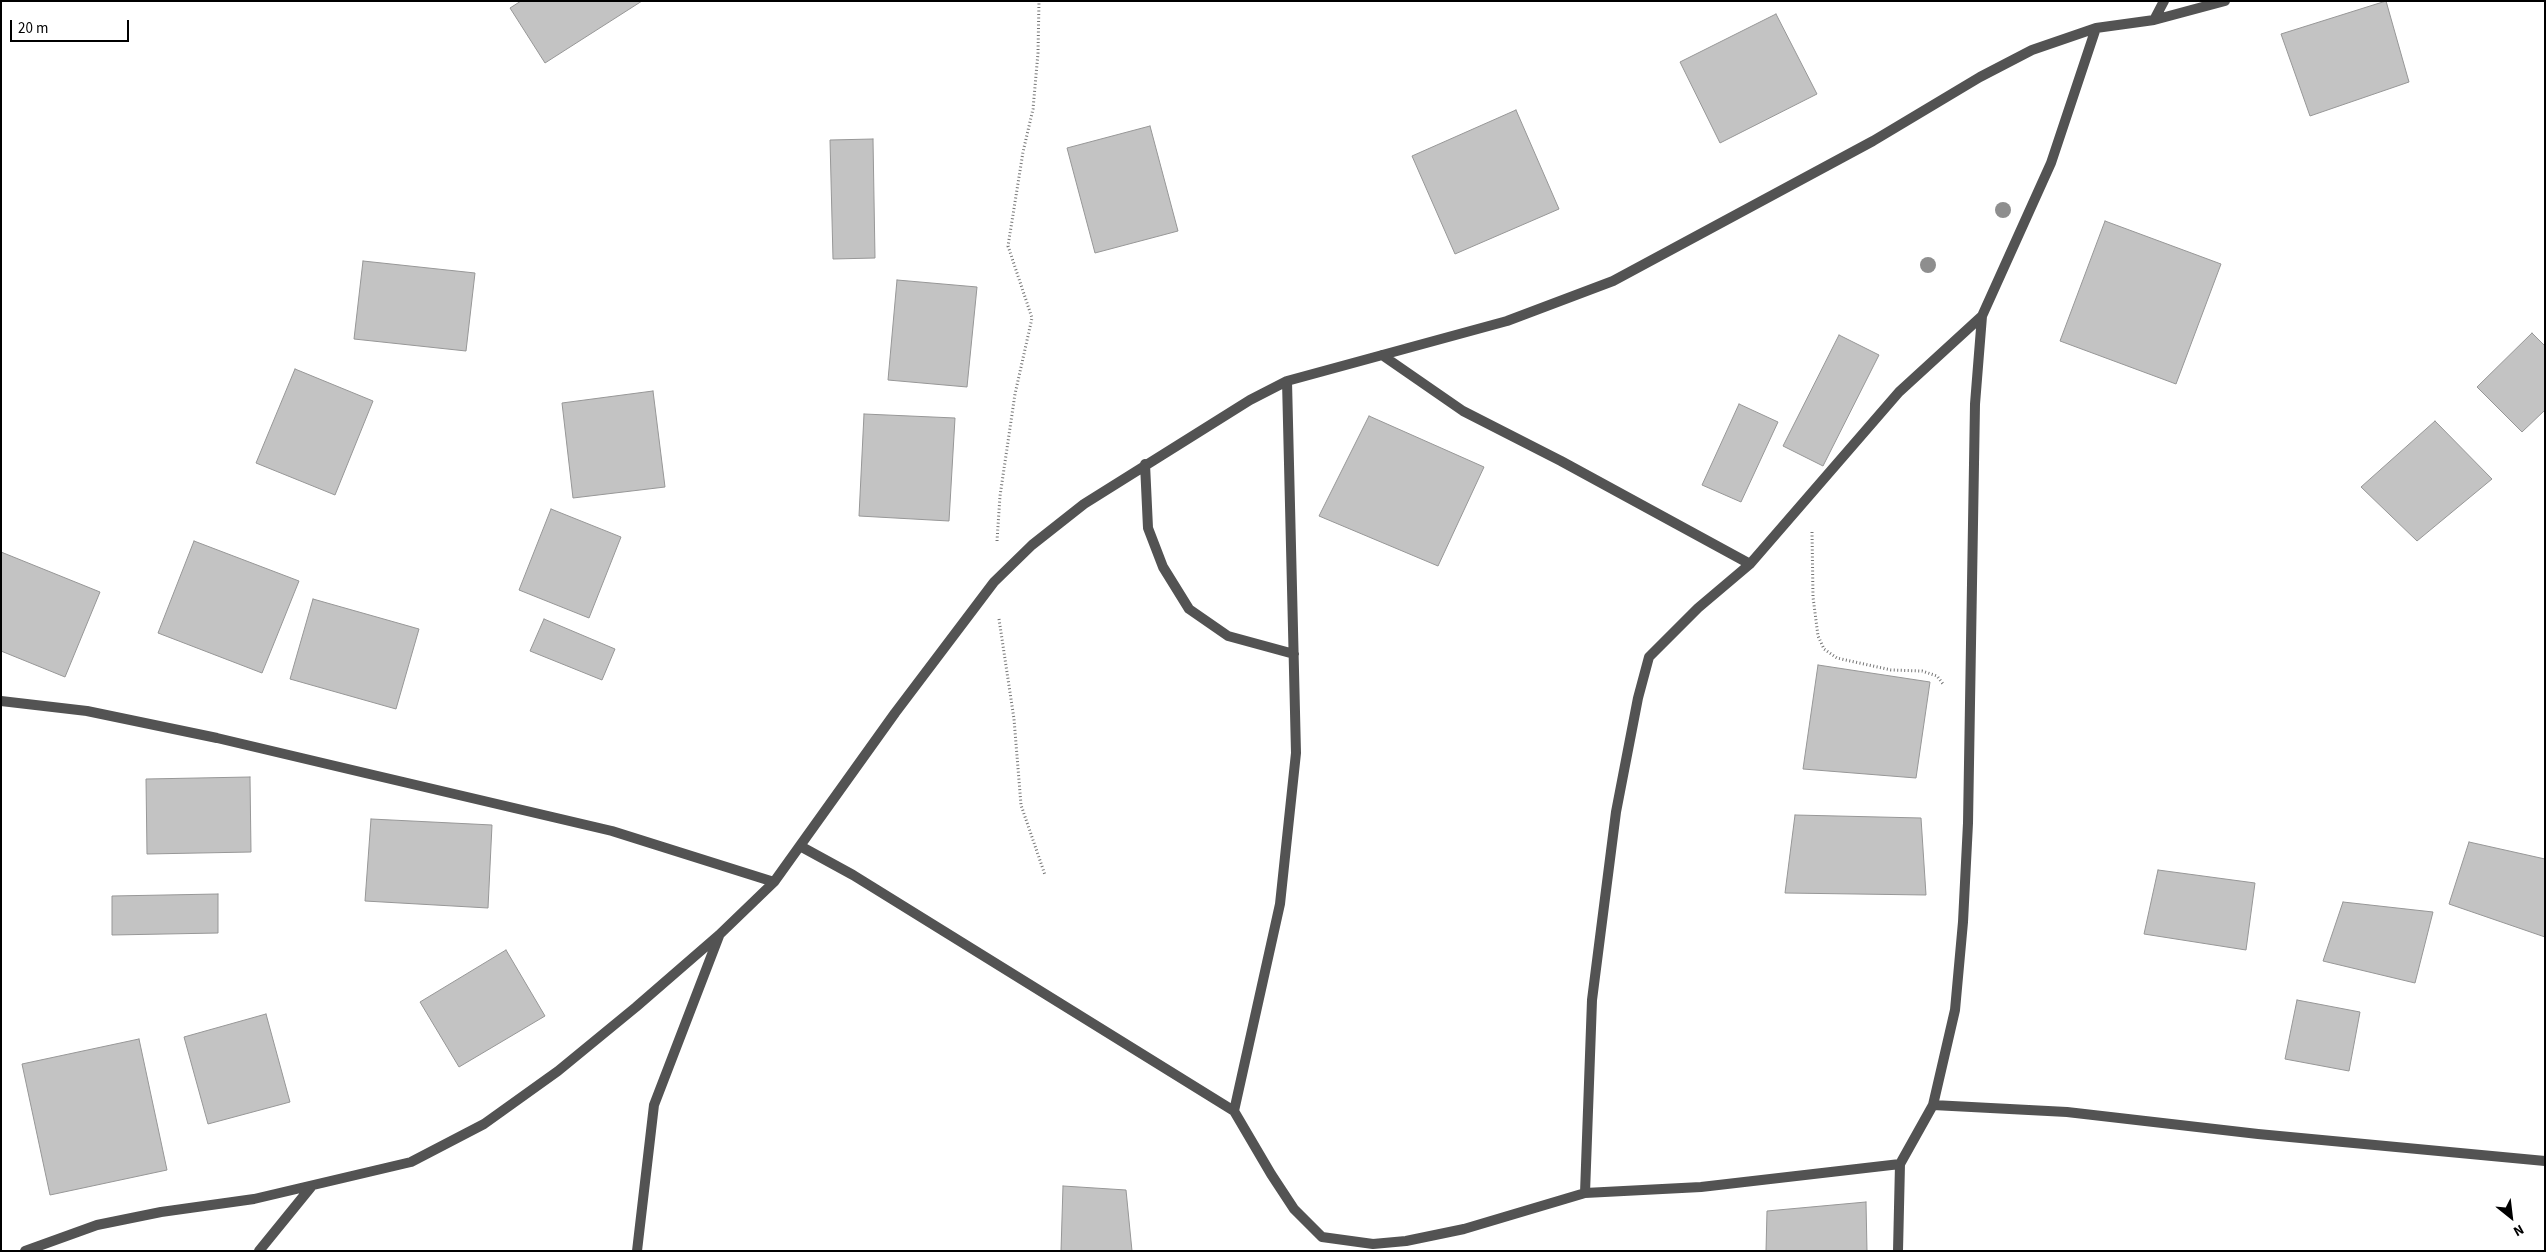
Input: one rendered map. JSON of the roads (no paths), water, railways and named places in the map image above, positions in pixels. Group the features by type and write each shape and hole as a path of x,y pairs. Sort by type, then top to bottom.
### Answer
{"street":[{"path":"2154,20 2164,1"},
{"path":"25,1251 97,1224 161,1212 254,1199 411,1162 484,1124 558,1071 719,935 774,882 895,713 994,582 1032,545 1084,504 1144,464 1250,400 1287,381 1507,320 1613,281 1873,141 1980,77 2032,50 2096,28 2154,20 2225,1"},
{"path":"1898,1251 1900,1164 1933,1105 1954,1010 1963,922 1968,822 1975,404 1982,316 2051,163 2096,28"},
{"path":"1585,1193 1592,1000 1616,812 1638,698 1649,657 1698,608 1750,564 1900,392 1982,316"},
{"path":"1382,355 1463,411 1561,461 1750,564"},
{"path":"1234,1111 1280,904 1296,753 1287,381"},
{"path":"1144,464 1148,528 1163,567 1189,609 1228,636 1294,654"},
{"path":"1,701 87,712 338,766 612,831 774,882"},
{"path":"800,846 853,875 1234,1111 1294,1209 1322,1238 1373,1244 1406,1241 1464,1229 1585,1193 1701,1187 1900,1164"},
{"path":"637,1251 654,1105 719,935"},
{"path":"1933,1105 2067,1112 2258,1134 2545,1161"},
{"path":"259,1251 311,1187"}]}
